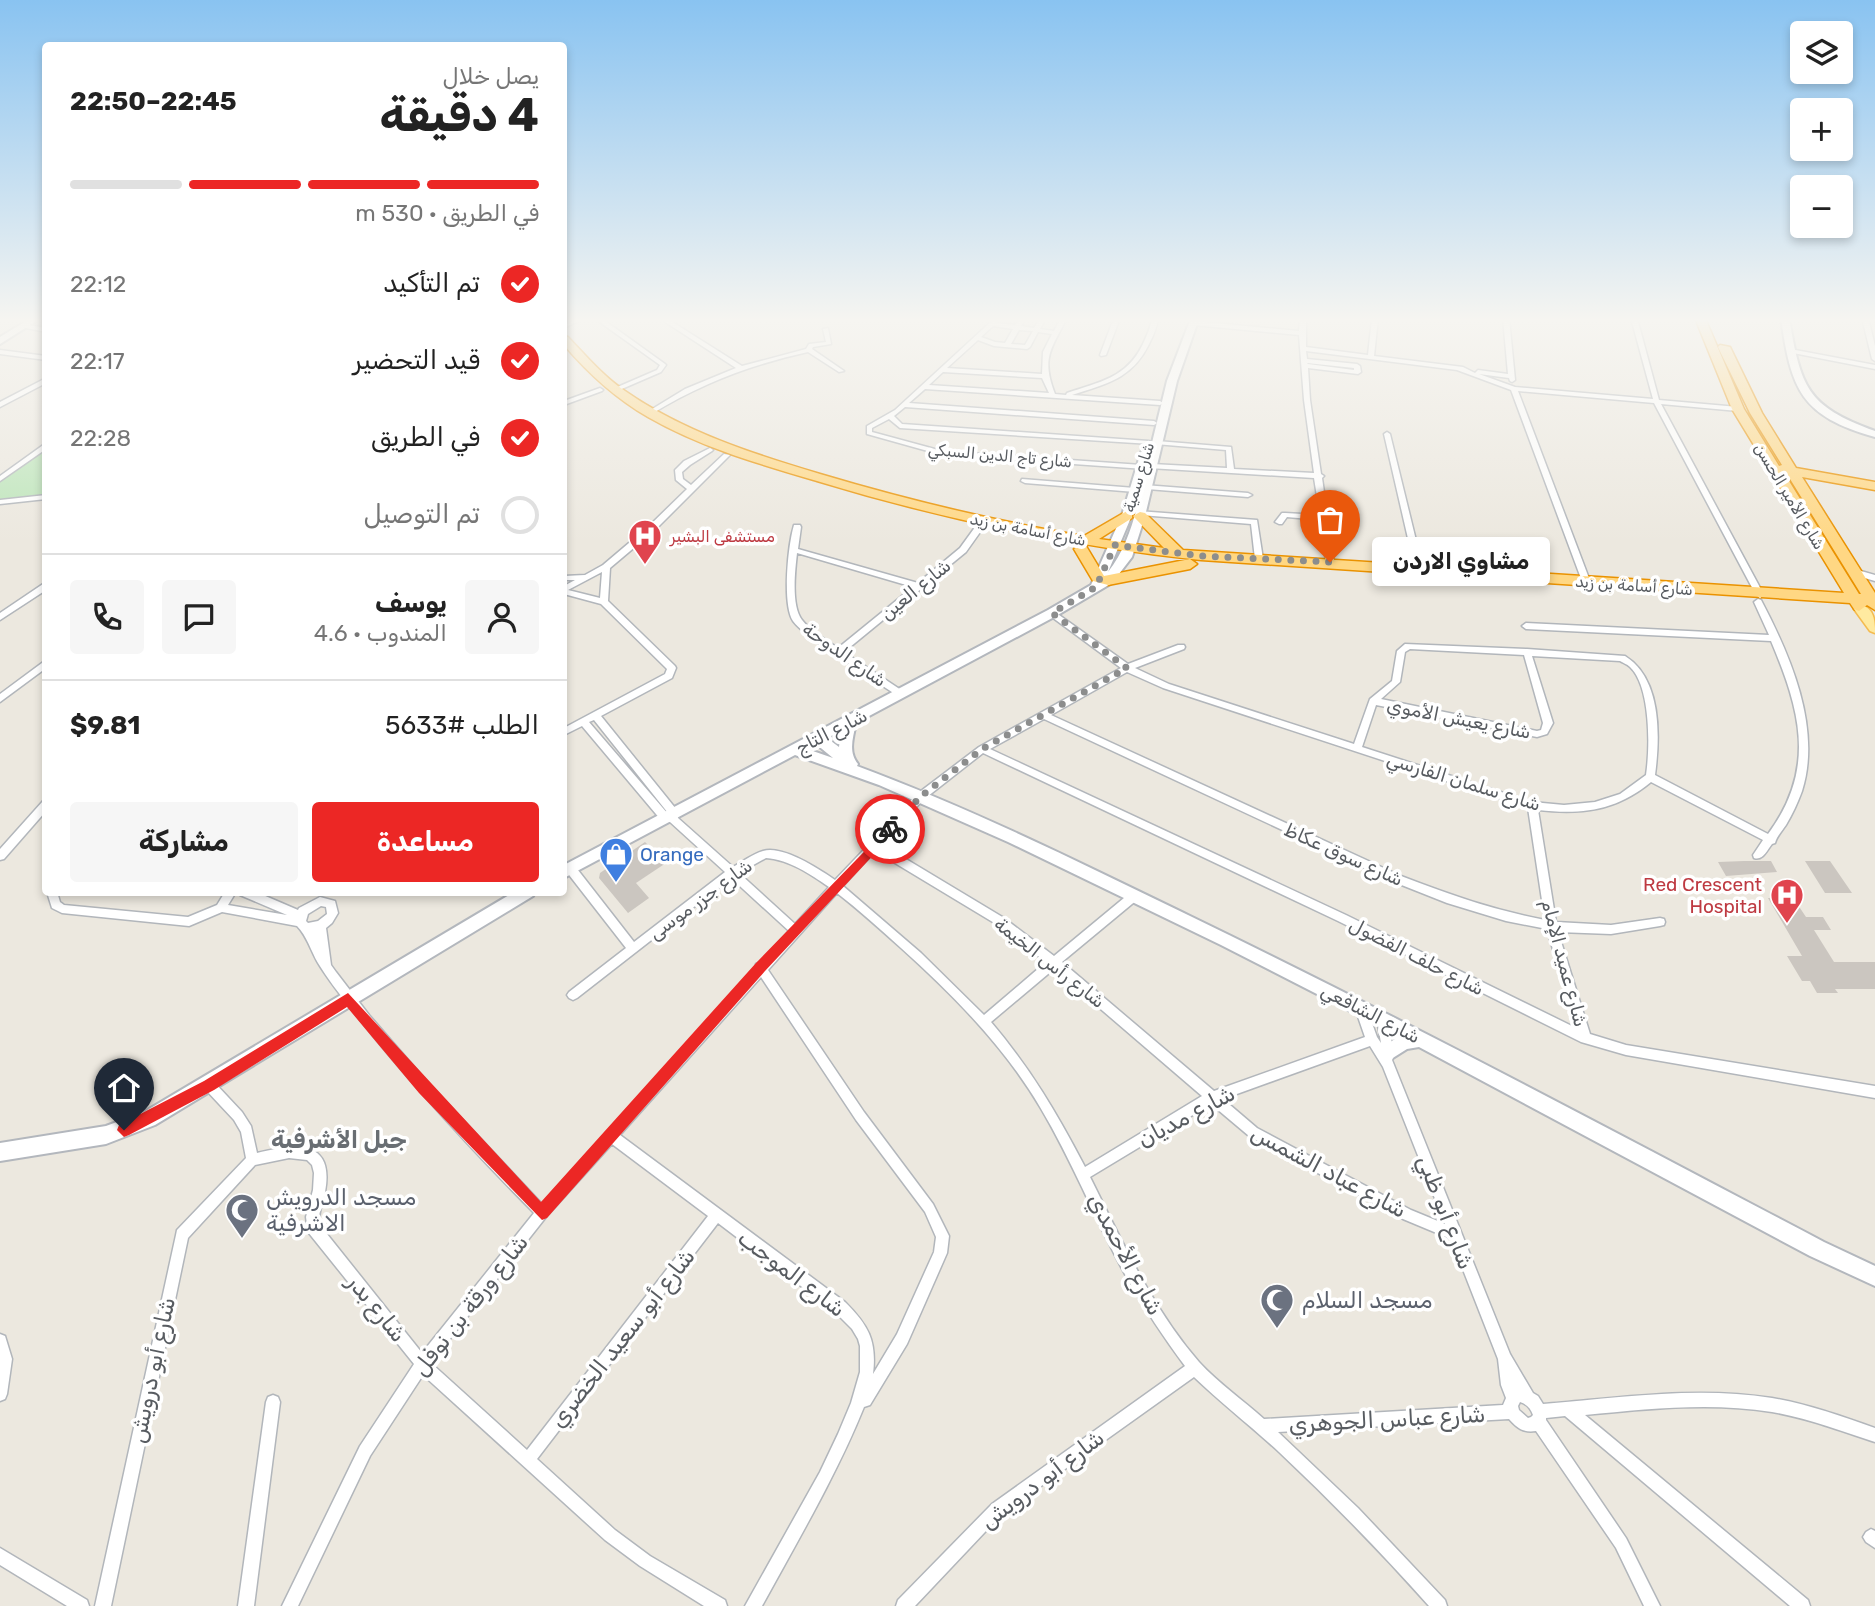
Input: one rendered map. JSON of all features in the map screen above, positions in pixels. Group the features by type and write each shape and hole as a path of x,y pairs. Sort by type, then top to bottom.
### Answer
{"highway":[{"name":"شارع أسامة بن زيد","path":"605,393 649,421 710,450 840,493 982,525 1190,564 1759,599 1860,601"},
{"name":"شارع أسامة بن زيد","path":"620,393 651,412 741,453 982,525"},
{"name":"شارع الأمير الحسن","path":"1735,393 1860,601"},
{"name":"شارع الأمير الحسن","path":"1736,393 1740,404"},
{"name":"شارع الأمير الحسن","path":"1783,471 1804,494 1854,572 1860,601"},
{"path":"1783,471 1875,493"},
{"path":"1783,471 1816,479 1875,486"},
{"path":"1804,494 1816,479"},
{"path":"1178,553 1136,515 1084,545 1101,582 1190,564"},
{"name":"شارع أسامة بن زيد","path":"1121,551 1330,562 1586,581 1759,599 1860,601"}],"main road":[{"name":"شارع الأمير الحسن","path":"1860,601 1875,628"}],"street":[{"path":"0,405 22,393"},
{"path":"567,402 592,393"},
{"path":"651,412 682,393"},
{"name":"شارع تاج الدين السبكي","path":"917,393 890,415 869,427 869,433 942,453 1147,466"},
{"path":"1028,393 1160,402"},
{"path":"1066,395 1072,393"},
{"name":"شارع سمية","path":"1153,443 1154,423 1164,393"},
{"name":"شارع سمية","path":"1136,515 1135,490 1147,466 1168,393"},
{"path":"1308,393 1330,562"},
{"path":"1517,393 1586,581"},
{"path":"1548,393 1657,403 1740,404"},
{"path":"1654,393 1657,403 1759,599 1800,711 1805,757 1802,782 1790,811 1758,855"},
{"path":"1804,393 1838,419 1875,434"},
{"path":"904,405 1154,423"},
{"path":"890,415 900,426 1228,448 1231,471"},
{"path":"1387,434 1419,569"},
{"path":"0,479 42,448"},
{"path":"691,489 680,480 681,467 710,450"},
{"path":"567,589 606,567 726,455"},
{"path":"1147,466 1320,476"},
{"name":"شارع سمية","path":"1121,551 1147,487 1147,466"},
{"path":"1025,481 1135,490"},
{"path":"1147,487 1248,495"},
{"path":"0,502 42,497"},
{"path":"1136,515 1254,522 1259,559"},
{"path":"1279,522 1285,515 1324,517"},
{"name":"شارع العين","path":"840,651 963,550 982,525"},
{"name":"شارع الدوحة","path":"797,527 792,600 795,617 808,631 901,694"},
{"path":"794,550 919,586"},
{"name":"شارع التاج","path":"567,870 1052,613 1101,582 1121,551"},
{"path":"604,602 606,567"},
{"path":"1854,572 1875,578"},
{"path":"567,578 595,574"},
{"path":"0,617 42,589"},
{"path":"567,592 604,602 672,668 669,676 660,683 567,730"},
{"name":"شارع سلمان الفارسي","path":"1052,613 1127,668 1166,687 1532,806 1559,809 1604,806 1632,792 1650,777"},
{"path":"1526,626 1775,638"},
{"path":"1357,748 1373,701 1396,682 1401,652 1408,646 1630,660 1639,667 1655,753 1650,777 1771,840"},
{"name":"شارع ورقة بن نوفل","path":"290,1606 359,1461 422,1364 542,1213 760,967 920,797 982,749 1127,668 1181,647"},
{"name":"شارع يعيش الأموي","path":"1373,701 1537,734 1544,732 1548,723 1527,652"},
{"path":"0,699 42,666"},
{"path":"595,715 645,787"},
{"name":"شارع سوق عكاظ","path":"1044,715 1413,885 1552,928 1618,931 1660,922"},
{"path":"583,721 670,816 795,930"},
{"path":"850,721 845,741 851,764"},
{"name":"شارع الشافعي","path":"817,738 851,764"},
{"name":"شارع حلف الفضول","path":"982,749 1342,918 1586,1038 1626,1050 1875,1092"},
{"name":"شارع الشافعي","path":"794,750 851,764 1134,896 1362,1008 1816,1250 1875,1276"},
{"name":"شارع عميد الإمام","path":"1532,806 1552,928 1586,1038"},
{"path":"0,856 42,809"},
{"name":"شارع رأس الخيمة","path":"874,845 1000,921 1055,962 1212,1097"},
{"name":"شارع جزر موسى","path":"573,995 731,873 754,859 772,853 837,885"},
{"path":"567,870 632,948"},
{"name":"شارع الأحمدي","path":"837,885 922,961 983,1022 1043,1100 1084,1174 1118,1247 1174,1340 1195,1368 1261,1426 1384,1546 1439,1606"},
{"path":"53,896 56,905 62,909 189,922 221,908 320,926 331,918 333,908 326,902 313,902"},
{"path":"221,908 228,896"},
{"path":"252,896 302,922 348,999 424,1088 542,1213"},
{"path":"302,922 318,896"},
{"path":"4,1153 124,1130 209,1085 521,896"},
{"path":"983,1022 1134,896"},
{"path":"320,926 326,964"},
{"path":"760,967 859,1116 929,1209 943,1236 940,1253 902,1339 856,1416"},
{"name":"شارع أبو ظبي","path":"1362,1008 1372,1041 1388,1058"},
{"name":"شارع أبو ظبي","path":"1383,1019 1388,1058 1454,1234 1505,1359 1508,1385 1517,1402"},
{"path":"1388,1058 1404,1042 1422,1039"},
{"name":"شارع مديان","path":"1084,1174 1212,1097 1372,1041"},
{"path":"209,1085 238,1116 247,1130 252,1160"},
{"name":"شارع عباد الشمس","path":"1212,1097 1235,1119 1273,1144 1407,1214 1454,1234"},
{"name":"شارع الموجب","path":"611,1135 856,1322 864,1334 869,1363 856,1416 752,1606"},
{"name":"شارع بدر","path":"252,1160 293,1150 304,1151 312,1157 320,1177 320,1190 312,1213 313,1227 422,1364 619,1542 645,1562 719,1606"},
{"name":"شارع أبو درويش","path":"103,1606 181,1235 252,1160"},
{"name":"شارع أبو سعيد الخضري","path":"527,1461 716,1216"},
{"path":"0,1341 5,1359 0,1394"},
{"name":"شارع أبو درويش","path":"904,1606 997,1508 1195,1368"},
{"path":"1517,1402 1525,1425 1539,1416 1567,1409 1698,1400 1756,1403 1817,1417 1875,1435"},
{"path":"246,1606 273,1402"},
{"path":"1517,1402 1539,1416 1614,1532 1652,1606"},
{"name":"شارع عباس الجوهري","path":"1261,1426 1517,1402"},
{"path":"1567,1409 1802,1606"},
{"path":"0,1556 81,1606"}],"green space":[{"path":"42,447 42,495 0,501 0,479"}],"building":[{"path":"645,842 666,863 636,883 649,898 628,913 599,878 600,873"},
{"path":"1771,861 1777,872 1726,876 1718,862"},
{"name":"Red Crescent Hospital","path":"1805,861 1830,861 1852,893 1825,893"},
{"path":"1768,898 1794,899 1806,917 1823,917 1831,930 1814,930 1834,962 1875,962 1875,989 1835,989 1838,993 1817,993 1810,981 1802,981 1787,956 1802,956"}],"way so far":[{"path":"890,829 920,797 982,749 1127,668 1052,613 1096,587 1115,545 1201,556 1330,562"}],"place":[{"name":"مشاوي الاردن","path":"1330,562"},
{"name":"مستشفى البشير","path":"645,566"},
{"name":"Orange","path":"616,884"},
{"name":"Red Crescent Hospital","path":"1787,925"},
{"name":"مسجد الدرويش الاشرفية","path":"242,1240"},
{"name":"مسجد السلام","path":"1277,1330"}],"district":[{"name":"جبل الأشرفية","path":"339,1140"}],"route":[{"path":"124,1130 209,1085 348,999 424,1088 542,1213 760,967 890,829"}]}
